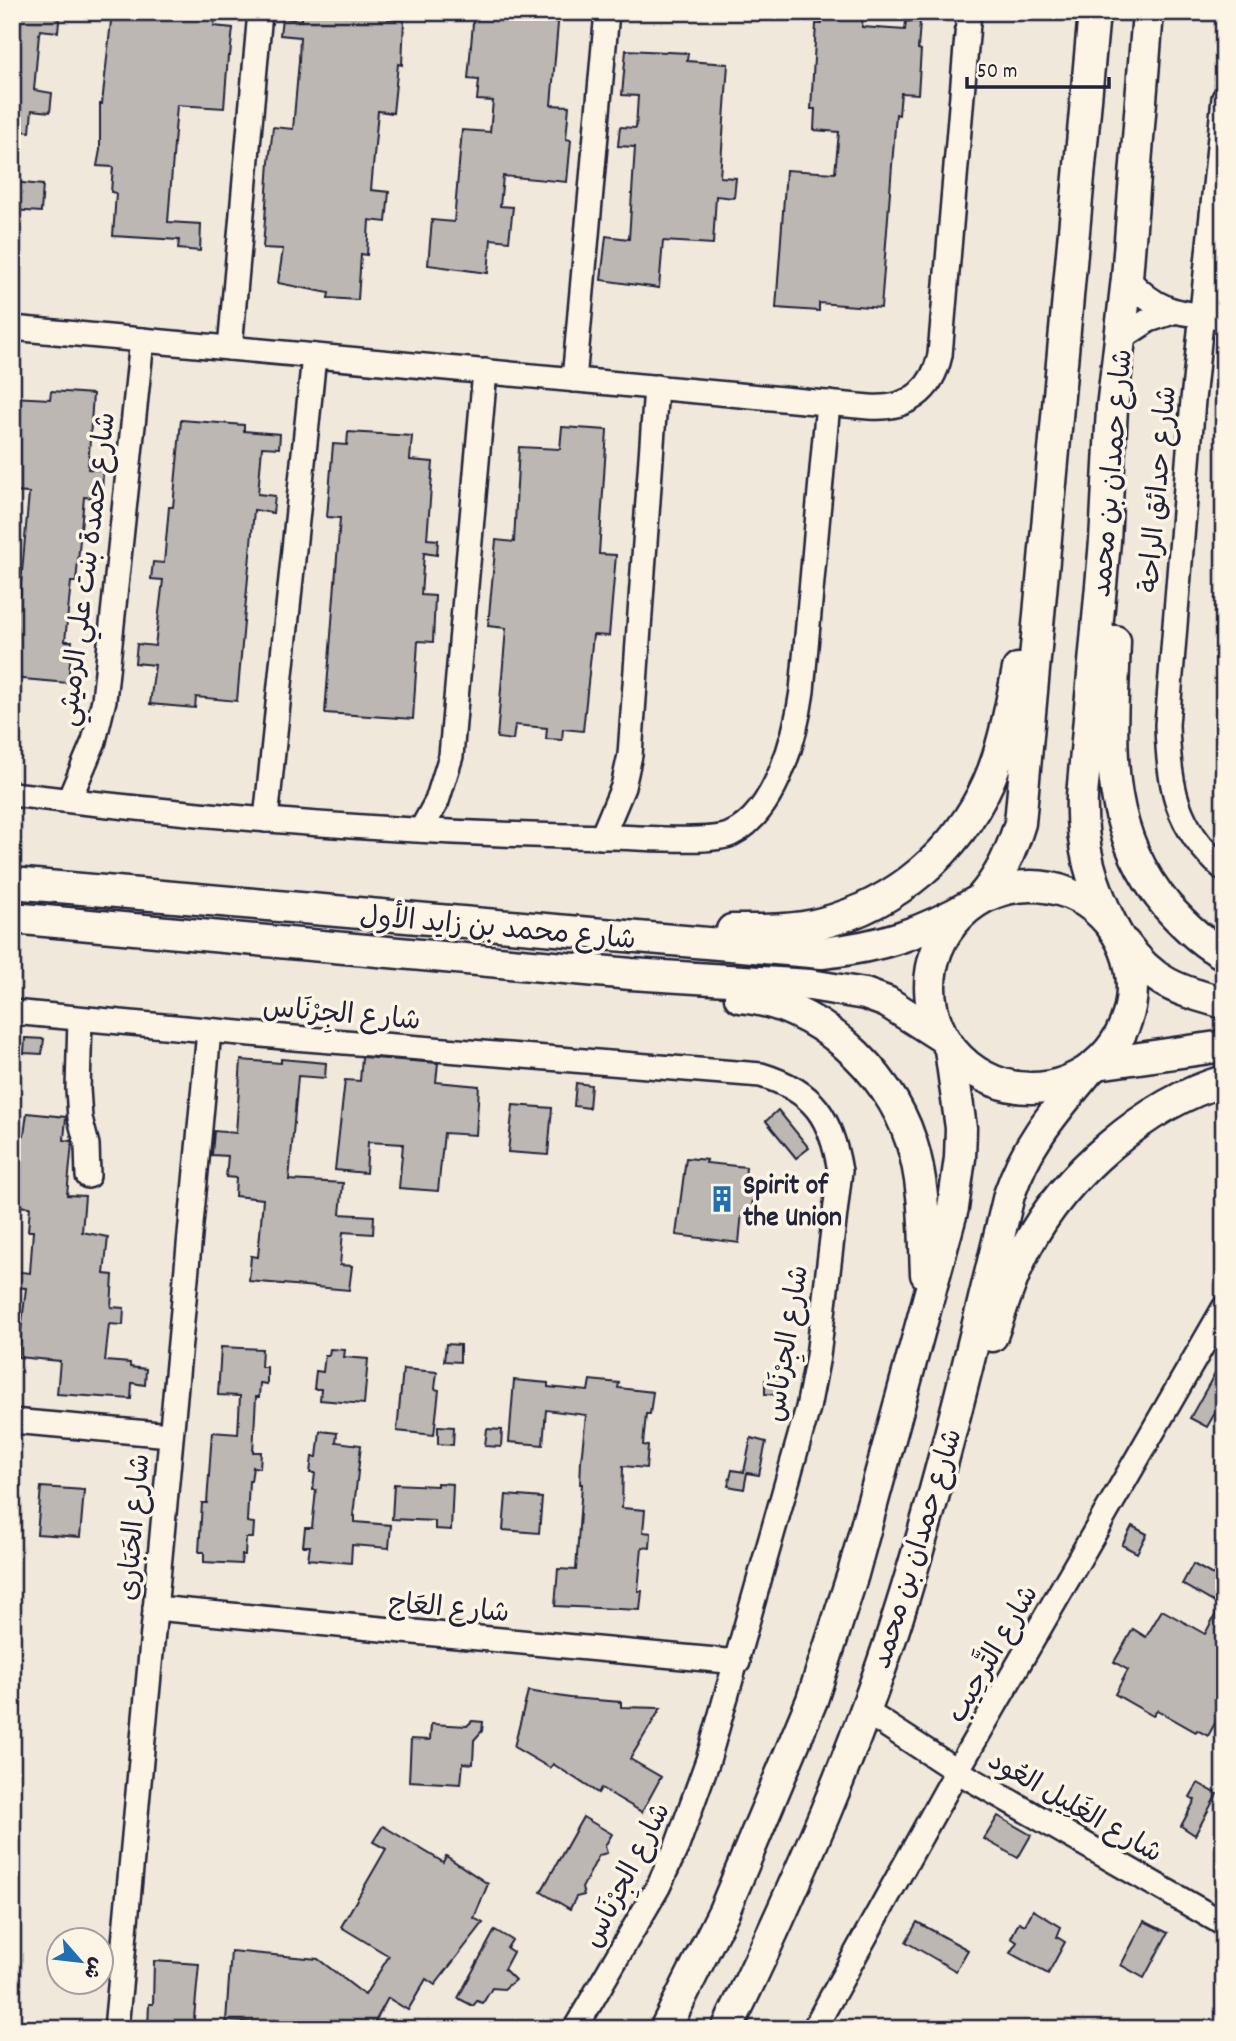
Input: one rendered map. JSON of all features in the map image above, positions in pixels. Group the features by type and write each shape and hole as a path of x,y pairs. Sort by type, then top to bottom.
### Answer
{"main road":[{"name":"شارع حمدان بن محمد","path":"977,900 1003,870 1020,824 1094,12"},
{"name":"شارع حمدان بن محمد","path":"1116,932 1098,898 1087,865 1081,819 1105,541 1112,408 1127,278 1148,12"},
{"path":"636,938 675,931 779,929 821,923 852,914 881,901 928,867 948,847 965,824 997,759 1048,525"},
{"path":"1105,541 1115,626 1111,719 1113,771 1120,813 1133,853 1153,889 1179,920 1224,954"},
{"name":"شارع محمد بن زايد الأول","path":"12,883 821,953 855,950 893,941 947,919 977,900"},
{"path":"1224,1003 1190,994 1158,980 1140,965 1116,932 1088,903 1054,888 1017,887 977,900 955,921 940,942 932,967 930,993 934,1019 946,1043 971,1070 987,1079 1021,1089 1058,1085 1093,1067 1224,1046"},
{"name":"شارع محمد بن زايد الأول","path":"12,918 631,974 810,985 865,994 887,1002 946,1043"},
{"path":"1093,1067 1117,1041 1130,1004 1130,965 1116,932"},
{"path":"631,974 668,988 759,998 786,1006 822,1026 859,1058 894,1103 911,1140 921,1188 928,1303"},
{"name":"شارع حمدان بن محمد","path":"665,2029 724,1911 812,1700 853,1574 953,1208 960,1158 960,1114 946,1043"},
{"name":"شارع حمدان بن محمد","path":"727,2029 819,1830 865,1711 905,1595 943,1464 1018,1167 1037,1136 1093,1067"},
{"path":"943,1464 973,1395 1009,1286 1027,1246 1047,1213 1078,1176 1122,1133 1201,1087 1224,1081"}],"street":[{"path":"230,348 260,12"},
{"path":"574,380 607,12"},
{"path":"12,328 883,408 897,406 921,392 937,369 969,12"},
{"name":"شارع حدائق الراحة","path":"1224,98 1213,316 1193,400 1171,670 1168,747 1168,768 1179,807 1196,842 1224,869"},
{"path":"1127,278 1152,302 1173,312 1213,316"},
{"path":"1120,340 1149,320 1173,312"},
{"name":"شارع حمدة بنت علي الرميثي","path":"69,800 94,741 104,700 142,340"},
{"path":"266,820 314,356"},
{"path":"421,830 437,801 451,756 485,371"},
{"path":"602,837 623,787 629,755 656,387"},
{"path":"12,794 266,820 421,830 602,837 722,837 741,828 749,822 766,799 790,747 800,710 828,403"},
{"name":"شارع الجِرْنَاس","path":"12,1012 209,1031 761,1076 781,1081 799,1092 815,1106 827,1123 835,1143 839,1171 817,1356 808,1408 738,1662 701,1782 677,1846 636,1926 575,2029"},
{"path":"80,1019 78,1089 80,1118 88,1146 88,1176"},
{"name":"شارع الحَبَارى","path":"116,2029 209,1031"},
{"name":"شارع التَّرحِيب","path":"814,2029 957,1771 1224,1308"},
{"path":"12,1421 171,1435"},
{"name":"شارع العَاج","path":"155,1608 738,1662"},
{"name":"شارع الغَلِيل العُود","path":"865,1711 957,1771 1224,1924"}],"building":[{"path":"12,12 60,12 58,32 40,30 39,34 34,90 52,93 50,112 32,110 30,132 12,130"},
{"path":"112,12 216,12 214,26 233,28 224,108 177,105 168,222 201,224 200,251 178,249 179,240 113,236 116,193 111,192 113,167 97,166 100,150 100,104"},
{"path":"302,12 389,12 388,19 404,20 402,65 398,64 393,113 378,111 371,190 389,192 386,222 369,220 367,255 361,254 358,300 328,298 329,293 278,283 283,249 263,248 273,127 293,129 299,61 300,37 280,35 282,18 302,20"},
{"path":"474,12 559,12 551,105 569,106 566,139 571,140 567,182 503,176 500,206 513,207 509,241 491,239 488,273 428,265 432,220 454,222 462,130 490,132 493,101 477,100 479,80 468,79"},
{"path":"823,12 863,12 862,27 905,30 906,21 920,22 918,94 901,93 899,115 896,114 881,308 819,303 819,311 776,308 786,170 835,173 839,132 814,130 815,109 811,109 816,24 822,24"},
{"path":"626,50 688,53 687,61 728,64 720,177 736,178 734,198 716,196 713,244 663,241 659,288 601,280 606,236 629,239 635,147 618,146 620,127 636,128 638,96 622,95"},
{"path":"12,182 43,185 41,212 12,210"},
{"path":"51,391 93,394 88,469 103,470 102,498 84,497 76,582 71,582 65,641 72,641 68,683 12,678 12,594 20,595 29,493 12,492 12,397 50,399"},
{"path":"181,420 244,425 244,431 280,434 279,448 262,447 258,494 275,496 273,513 254,510 237,701 196,697 195,708 150,704 155,665 135,663 137,644 155,646 163,580 151,579 153,562 164,563 169,507 173,507"},
{"path":"562,427 607,430 599,554 616,555 609,636 593,635 583,731 563,729 562,740 546,739 547,728 515,725 513,740 497,738 506,628 488,626 496,540 514,542 519,447 560,449"},
{"path":"348,432 412,436 410,460 433,462 427,539 438,540 437,555 424,553 421,595 435,596 433,642 418,641 413,719 325,713 340,518 327,517 333,444 347,445"},
{"path":"25,1038 44,1039 42,1054 24,1053"},
{"path":"362,1057 438,1063 436,1082 479,1086 476,1135 444,1133 438,1191 399,1188 403,1144 368,1142 366,1173 335,1170 345,1080 360,1081"},
{"path":"281,1059 326,1063 325,1078 298,1076 289,1180 343,1183 340,1214 374,1216 373,1234 343,1232 340,1265 352,1266 349,1290 249,1281 251,1256 258,1257 263,1199 235,1196 236,1178 226,1177 228,1156 212,1155 214,1131 236,1133 241,1060 281,1063"},
{"path":"576,1083 591,1085 589,1108 574,1106"},
{"path":"513,1105 552,1108 548,1155 508,1152"},
{"path":"778,1110 809,1148 796,1158 766,1121"},
{"path":"27,1113 66,1117 64,1140 72,1143 67,1195 85,1196 82,1232 108,1237 104,1274 113,1275 111,1307 124,1308 123,1325 109,1324 105,1361 130,1363 130,1367 146,1369 145,1385 132,1383 131,1399 57,1394 60,1361 18,1357 26,1288 12,1287 12,1271 30,1273 33,1231 28,1231 30,1207 12,1206 12,1182 18,1134 24,1135"},
{"name":"Spirit of the Union","path":"686,1158 746,1167 744,1192 754,1193 751,1213 742,1212 739,1243 676,1235"},
{"path":"446,1344 460,1345 460,1362 444,1361"},
{"path":"221,1347 262,1349 261,1367 267,1367 267,1384 260,1383 259,1397 256,1397 253,1452 261,1452 260,1468 253,1467 249,1481 247,1522 254,1523 253,1538 246,1538 245,1555 242,1555 241,1564 204,1562 204,1552 199,1552 202,1503 207,1503 212,1432 238,1434 240,1396 218,1395"},
{"path":"330,1349 345,1350 344,1357 368,1359 364,1404 320,1400 321,1389 314,1389 316,1371 323,1372 325,1355 329,1355"},
{"path":"1224,1357 1224,1397 1207,1427 1190,1418"},
{"path":"403,1369 437,1372 435,1389 439,1390 434,1435 397,1431"},
{"path":"514,1380 588,1391 590,1380 619,1383 618,1388 653,1392 650,1414 646,1414 643,1445 648,1446 646,1468 623,1466 622,1508 645,1510 643,1532 651,1533 650,1548 642,1547 638,1591 642,1591 640,1610 555,1606 558,1569 576,1570 586,1415 546,1410 543,1445 509,1442"},
{"path":"765,1380 782,1380 781,1395 765,1394"},
{"path":"438,1426 454,1427 453,1445 438,1444"},
{"path":"487,1429 502,1430 501,1447 485,1446"},
{"path":"320,1431 337,1433 336,1442 361,1445 353,1516 355,1522 391,1525 389,1548 352,1545 351,1563 308,1559 310,1546 303,1546 305,1528 312,1528 316,1490 313,1490 315,1473 310,1473 312,1457 317,1457"},
{"path":"751,1438 766,1442 759,1475 747,1473 744,1489 728,1486 732,1470 744,1472"},
{"path":"437,1483 453,1484 451,1530 435,1529 435,1521 392,1519 394,1484 437,1486"},
{"path":"41,1487 84,1490 80,1537 37,1534"},
{"path":"506,1495 542,1498 539,1533 503,1530"},
{"path":"1132,1526 1147,1534 1137,1553 1122,1545"},
{"path":"1193,1564 1224,1581 1224,1707 1208,1736 1157,1710 1153,1716 1115,1694 1128,1670 1114,1662 1133,1629 1146,1637 1162,1610 1205,1634 1220,1606 1182,1584"},
{"path":"528,1691 621,1702 621,1707 661,1708 630,1759 661,1777 642,1812 601,1788 598,1793 553,1764 550,1768 514,1747"},
{"path":"472,1721 483,1722 482,1731 474,1740 473,1764 463,1763 461,1784 409,1781 411,1739 430,1740 431,1724 467,1726"},
{"path":"1198,1783 1217,1794 1195,1835 1181,1826 1195,1800 1190,1797"},
{"path":"998,1816 1031,1835 1018,1858 984,1839"},
{"path":"583,1817 612,1834 605,1846 607,1853 599,1855 582,1888 584,1895 576,1897 570,1909 541,1892"},
{"path":"383,1826 443,1862 446,1856 488,1884 474,1918 483,1923 435,1985 426,1979 408,2010 388,1998 371,2029 298,2029 282,2024 226,2021 231,1951 318,1959 365,1995 389,1956 341,1927 386,1849 373,1842"},
{"path":"1033,1910 1061,1927 1057,1937 1065,1942 1048,1974 1010,1953 1017,1942 1011,1938 1019,1922 1025,1925"},
{"path":"1144,1921 1168,1933 1144,1978 1121,1965"},
{"path":"917,1922 968,1950 956,1971 906,1942"},
{"path":"495,1930 512,1940 507,1948 513,1952 504,1969 515,1980 504,1989 492,1988 483,2003 477,2001 473,2006 458,1998"},
{"path":"154,1961 199,1964 193,2029 148,2029 149,2004 153,2004"}],"place":[{"name":"Spirit of the Union","path":"722,1199"}]}
